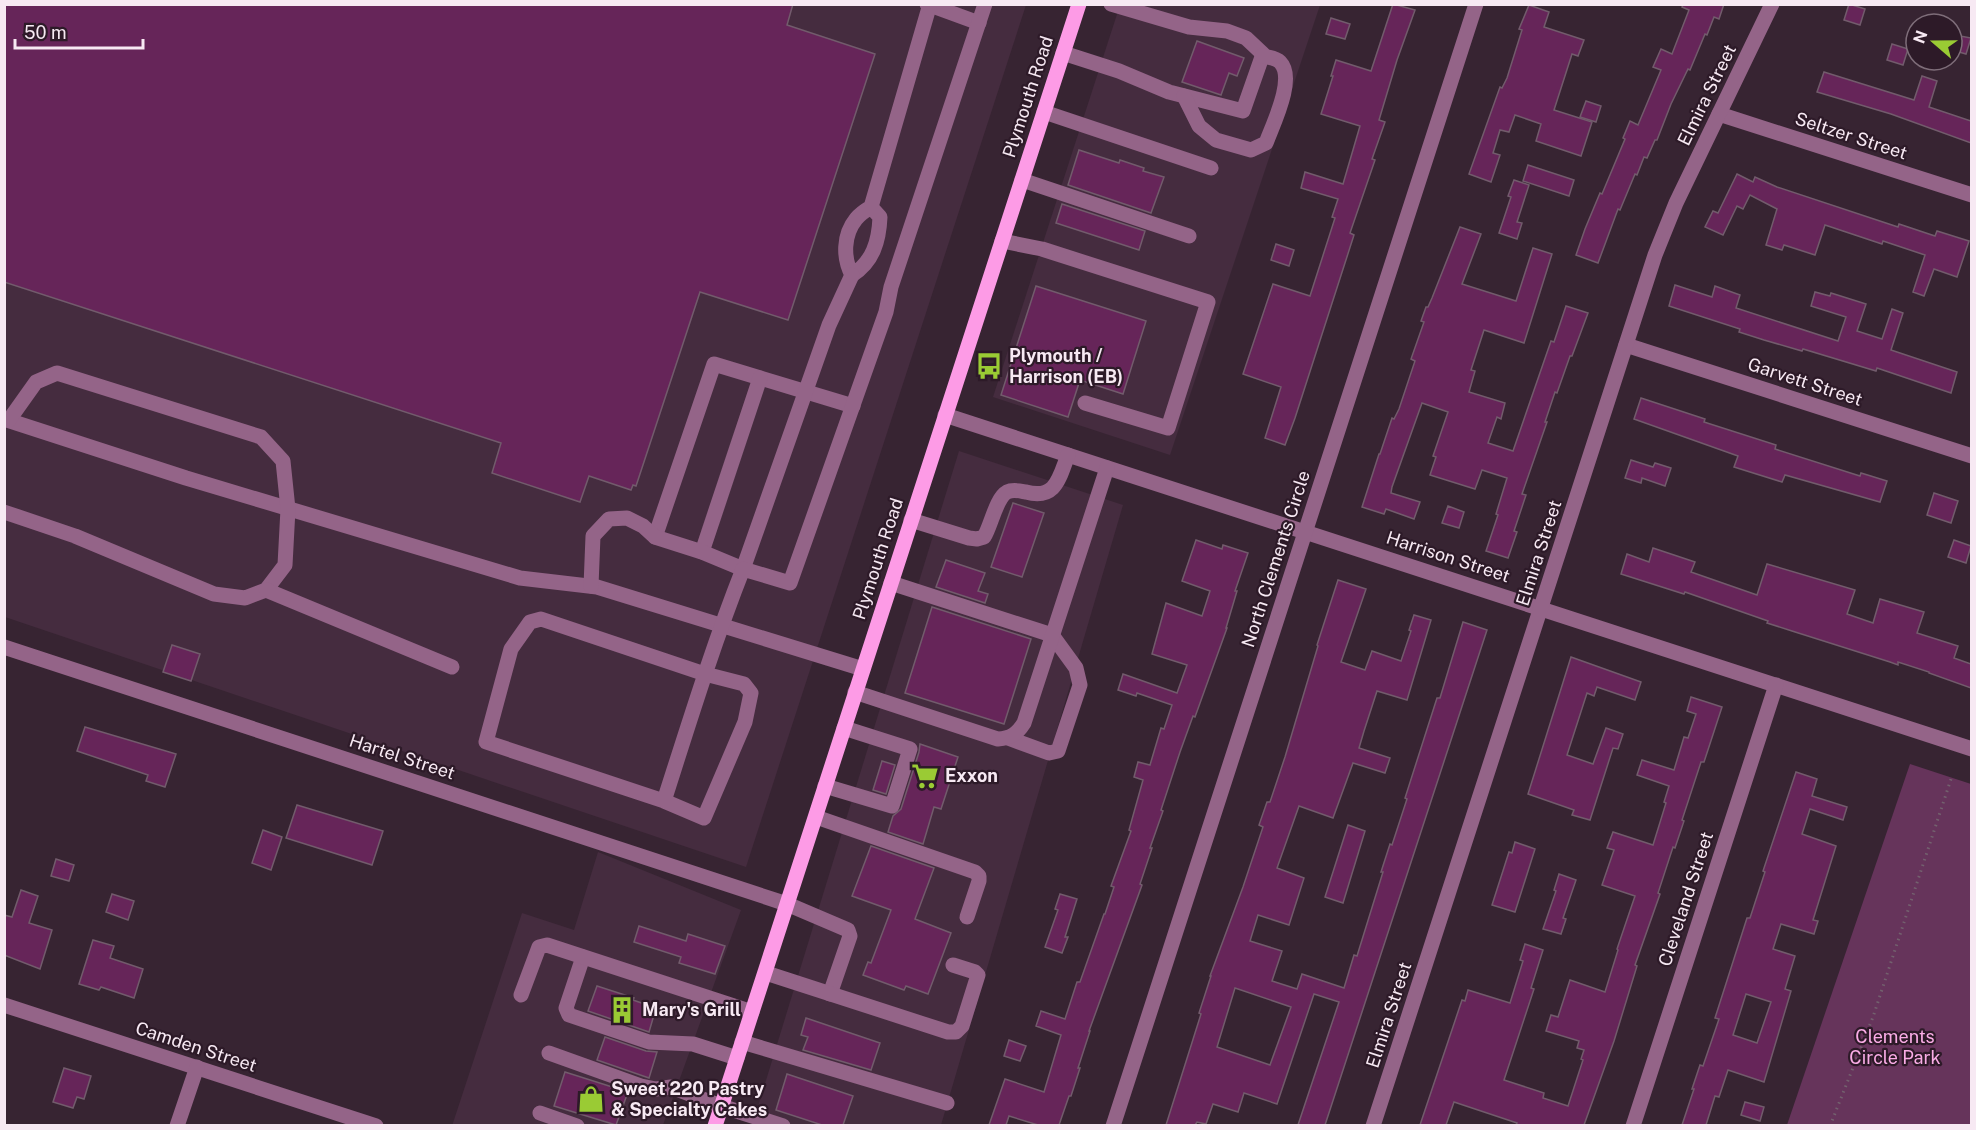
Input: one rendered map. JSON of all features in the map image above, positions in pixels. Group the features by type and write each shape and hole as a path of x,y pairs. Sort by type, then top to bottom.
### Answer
{"main road":[{"name":"Plymouth Road","path":"715,1125 1079,4"}],"street":[{"path":"591,586 593,536 609,519 627,518 643,526 655,537 702,552 743,570 790,582 886,312 891,287 985,4"},
{"path":"1063,53 1184,96 1243,111 1263,54 1246,38 1227,31 1189,27 1111,4"},
{"name":"North Clements Circle","path":"1113,1125 1476,4"},
{"name":"Elmira Street","path":"1373,1125 1665,229 1772,4"},
{"path":"852,275 846,263 846,241 856,220 871,207 929,5 979,23"},
{"path":"1184,96 1199,126 1216,140 1247,150 1261,147 1266,143 1287,84 1282,65 1278,60 1262,56"},
{"path":"1044,112 1211,168"},
{"name":"Seltzer Street","path":"1719,114 1971,195"},
{"path":"1022,180 1189,236"},
{"path":"664,801 721,625 743,570 829,325 852,275 864,268 875,247 879,234 880,217 871,207"},
{"path":"1002,241 1039,249 1208,302 1168,428 1085,403"},
{"name":"Garvett Street","path":"1626,345 1971,456"},
{"path":"655,537 714,364 853,406"},
{"path":"4,512 75,536 214,594 245,598 266,590 285,565 288,509 283,461 261,436 57,373 36,382 7,419 288,509 520,578 591,586 863,669"},
{"path":"702,552 760,378"},
{"name":"Harrison Street","path":"945,415 1971,749"},
{"path":"911,520 969,538 984,537 1002,496 1008,491 1017,490 1035,495 1045,494 1057,483 1068,455"},
{"path":"855,692 998,739 1008,738 1017,733 1024,723 1107,468"},
{"path":"891,583 1053,635 1076,668 1080,685 1062,742 1058,751 1049,753 1008,738"},
{"path":"266,590 452,667"},
{"path":"541,619 705,674 744,684 751,693 745,722 704,818 664,801 486,742 511,649 530,622 541,619"},
{"name":"Hartel Street","path":"4,647 787,904 848,930 850,936 830,994"},
{"name":"Cleveland Street","path":"1634,1125 1776,685"},
{"path":"825,786 892,806 910,748 844,728"},
{"path":"816,817 975,872 979,876 979,881 966,917"},
{"path":"521,995 539,947 547,945 753,1012"},
{"path":"584,957 566,1008 569,1015 649,1042 693,1044 737,1059"},
{"path":"765,973 948,1032 956,1032 962,1026 978,975 953,965"},
{"name":"Camden Street","path":"4,1005 376,1125"},
{"path":"742,1042 947,1103"},
{"path":"549,1053 641,1086 656,1089 671,1088 783,1125"},
{"path":"177,1125 197,1067"},
{"path":"540,1113 577,1125"}],"path":[{"path":"1830,1125 1873,1017 1952,776"}],"shaded area":[{"path":"5,5 1026,5 746,867 5,617"},
{"path":"1120,5 1320,5 1170,455 993,397"},
{"path":"959,451 1123,505 941,1125 752,1126"},
{"path":"598,852 741,910 663,1125 452,1126 522,913 574,930"}],"green space":[{"name":"Clements Circle Park","path":"1910,764 1971,784 1971,1125 1787,1125"}],"building":[{"path":"4,4 793,4 787,25 875,54 788,320 700,292 636,486 633,485 631,490 589,476 580,502 492,473 501,443 4,282"},
{"path":"1393,4 1415,10 1379,120 1385,122 1372,159 1375,160 1350,233 1354,235 1285,445 1265,438 1281,387 1243,374 1273,284 1310,296 1335,218 1332,217 1338,199 1301,188 1305,172 1343,184 1360,126 1321,114 1333,76 1331,76 1336,60 1371,71"},
{"path":"1683,4 1724,4 1719,19 1714,17 1707,35 1705,34 1690,70 1688,69 1671,104 1657,140 1647,158 1644,157 1637,175 1635,174 1620,210 1618,209 1598,263 1576,255 1600,193 1602,194 1625,139 1623,138 1630,121 1638,125 1661,70 1653,67 1661,49 1672,54 1689,10 1682,7"},
{"path":"1849,4 1865,9 1860,25 1844,20"},
{"path":"1529,5 1549,12 1544,27 1584,40 1578,56 1572,54 1554,110 1592,122 1581,156 1536,141 1541,124 1515,115 1509,132 1500,130 1493,153 1500,155 1491,182 1469,174 1500,87 1502,88 1507,78 1522,30 1519,29"},
{"path":"1331,18 1350,24 1345,39 1326,34"},
{"path":"1964,37 1971,38 1966,54 1964,53"},
{"path":"1197,41 1244,58 1237,76 1229,73 1221,95 1182,82"},
{"path":"1892,44 1904,48 1903,65 1887,60"},
{"path":"1824,72 1914,100 1922,76 1937,81 1929,107 1971,121 1971,143 1891,114 1817,92"},
{"path":"1586,101 1601,106 1596,122 1580,117"},
{"path":"1079,150 1119,163 1120,160 1144,168 1143,171 1164,177 1151,213 1068,185"},
{"path":"1528,165 1574,180 1569,196 1523,181"},
{"path":"1737,174 1753,182 1755,177 1777,187 1898,227 1899,224 1935,236 1937,231 1969,241 1957,277 1934,269 1924,296 1913,292 1925,255 1883,241 1882,244 1825,225 1815,255 1784,245 1782,250 1766,245 1777,209 1750,195 1743,209 1737,206 1723,235 1705,227 1713,211 1718,213"},
{"path":"1514,180 1529,185 1517,222 1522,223 1517,239 1499,233"},
{"path":"1062,204 1145,231 1139,250 1056,223"},
{"path":"1460,227 1481,234 1462,284 1516,301 1533,248 1552,254 1524,343 1484,330 1471,370 1475,371 1469,392 1505,403 1501,419 1497,417 1488,443 1513,451 1551,341 1554,342 1566,306 1588,313 1545,422 1547,422 1522,494 1526,495 1508,558 1486,551 1507,478 1482,470 1475,489 1430,475 1436,457 1433,456 1448,412 1422,403 1392,487 1391,493 1420,502 1414,519 1386,509 1384,514 1362,507 1392,418 1394,419 1399,409 1415,361 1411,359 1424,322 1421,321"},
{"path":"1276,244 1294,250 1289,266 1271,260"},
{"path":"1675,285 1712,297 1715,286 1740,295 1736,308 1838,341 1846,317 1811,306 1815,292 1830,296 1831,293 1866,304 1857,331 1882,339 1892,309 1903,313 1891,350 1957,372 1951,393 1877,368 1876,371 1764,340 1739,332 1740,329 1669,306"},
{"path":"1036,286 1146,321 1123,394 1080,380 1068,417 1001,395"},
{"path":"1641,398 1705,419 1704,422 1776,445 1775,449 1860,476 1861,473 1887,481 1880,502 1785,475 1782,482 1734,467 1738,456 1634,419"},
{"path":"1631,460 1653,467 1655,463 1671,468 1665,486 1642,478 1641,483 1625,478"},
{"path":"1934,493 1958,501 1951,523 1927,515"},
{"path":"1013,503 1044,513 1022,577 991,567"},
{"path":"1448,506 1464,512 1459,528 1442,523"},
{"path":"1196,540 1222,549 1223,545 1248,553 1235,591 1237,591 1227,628 1180,752 1150,848 1152,848 1140,884 1142,885 1089,1031 1071,1096 1069,1096 1059,1125 1038,1125 1009,1116 1006,1125 989,1125 1005,1079 1044,1092 1061,1035 1036,1026 1041,1011 1065,1019 1077,982 1080,982 1105,914 1114,887 1111,886 1131,831 1129,830 1143,780 1134,777 1138,762 1150,765 1161,728 1164,729 1172,705 1137,693 1136,696 1118,690 1123,674 1177,693 1187,665 1152,654 1166,603 1202,616 1210,591 1182,581"},
{"path":"1954,540 1971,546 1966,563 1948,557"},
{"path":"1653,548 1695,562 1691,572 1757,595 1767,564 1855,590 1847,614 1873,623 1880,599 1924,612 1917,633 1958,646 1954,658 1971,664 1971,688 1898,662 1898,665 1767,623 1768,621 1685,592 1684,594 1621,574 1627,554 1649,562"},
{"path":"946,560 985,573 978,591 988,594 985,603 936,587"},
{"path":"1338,580 1366,589 1341,662 1365,670 1372,651 1401,661 1414,615 1431,620 1407,700 1377,691 1364,731 1359,748 1390,758 1385,773 1353,763 1333,818 1299,806 1277,868 1304,878 1289,925 1258,915 1250,941 1282,951 1272,981 1297,989 1302,974 1344,988 1354,955 1357,956 1383,872 1381,872 1390,844 1392,845 1407,799 1405,798 1437,698 1440,698 1463,622 1487,630 1325,1125 1298,1125 1339,1002 1314,994 1277,1104 1244,1093 1238,1112 1213,1104 1206,1124 1197,1122 1195,1125 1166,1125 1201,1014 1199,1013 1210,976 1263,827 1259,825 1267,802 1270,802 1285,757","holes":["1235,988 1291,1007 1270,1065 1217,1047"]},
{"path":"932,607 1031,639 1004,724 905,693"},
{"path":"172,645 200,654 191,681 163,672"},
{"path":"1571,657 1641,682 1635,700 1597,687 1594,696 1587,693 1567,755 1593,764 1606,728 1623,734 1618,749 1613,748 1590,820 1572,815 1574,810 1528,794"},
{"path":"1691,697 1722,707 1704,762 1701,762 1682,820 1684,821 1675,848 1673,847 1658,893 1660,894 1635,965 1637,966 1614,1041 1584,1125 1516,1125 1517,1123 1454,1102 1446,1125 1420,1125 1462,1000 1465,1001 1468,990 1510,1003 1523,961 1520,960 1525,944 1543,950 1531,988 1534,989 1504,1080 1544,1093 1543,1098 1568,1106 1584,1050 1577,1048 1579,1041 1546,1031 1551,1015 1558,1017 1570,980 1605,992 1635,896 1602,885 1614,850 1607,848 1613,832 1653,845 1669,786 1637,775 1642,760 1674,770 1684,737 1688,738 1696,714 1687,711"},
{"path":"85,727 176,754 165,787 146,781 148,775 77,751"},
{"path":"920,744 958,757 941,809 934,807 923,844 888,832 893,816 901,809"},
{"path":"882,761 895,765 886,794 873,790"},
{"path":"1796,772 1817,779 1812,796 1847,807 1843,820 1810,809 1802,834 1836,846 1813,920 1818,921 1814,934 1781,924 1773,949 1795,956 1785,989 1791,991 1764,1082 1728,1070 1719,1097 1715,1096 1706,1125 1682,1125 1700,1065 1703,1066 1719,1019 1715,1018 1747,918 1750,918 1765,872 1763,871","holes":["1746,994 1771,1002 1757,1043 1733,1035"]},
{"path":"297,805 383,831 372,865 286,838"},
{"path":"1348,825 1365,831 1343,903 1325,897"},
{"path":"263,830 282,837 271,870 252,863"},
{"path":"1515,842 1535,849 1515,912 1492,905 1509,852 1512,853"},
{"path":"871,846 934,868 915,919 951,933 928,994 906,986 904,990 863,975 868,962 871,963 891,910 852,896"},
{"path":"56,859 74,865 69,881 51,876"},
{"path":"1559,874 1576,880 1563,918 1566,919 1561,934 1543,929 1556,891 1554,890"},
{"path":"21,890 38,896 29,923 52,930 40,969 4,955 4,915 12,917"},
{"path":"112,894 134,901 128,920 106,912"},
{"path":"1060,894 1077,899 1062,953 1045,947 1058,910 1055,909"},
{"path":"639,926 686,941 688,934 725,946 715,974 679,963 681,957 634,942"},
{"path":"93,940 114,946 110,958 143,969 134,998 101,987 99,990 79,984"},
{"name":"Mary's Grill","path":"597,986 656,1008 649,1032 588,1011"},
{"path":"806,1018 880,1043 871,1070 803,1050 808,1037 801,1035"},
{"path":"605,1037 646,1051 657,1052 649,1078 597,1060"},
{"path":"1009,1040 1026,1046 1020,1061 1004,1056"},
{"path":"64,1068 91,1076 84,1099 77,1097 73,1108 53,1102"},
{"name":"Sweet 220 Pastry & Specialty Cakes","path":"565,1072 628,1092 616,1125 554,1106"},
{"path":"787,1074 853,1096 843,1125 822,1125 776,1110"},
{"path":"1745,1102 1764,1107 1760,1121 1741,1115"}],"place":[{"name":"Plymouth / Harrison (EB)","path":"989,366"},
{"name":"Exxon","path":"925,776"},
{"name":"Mary's Grill","path":"622,1010"},
{"name":"Sweet 220 Pastry & Specialty Cakes","path":"591,1099"}]}
